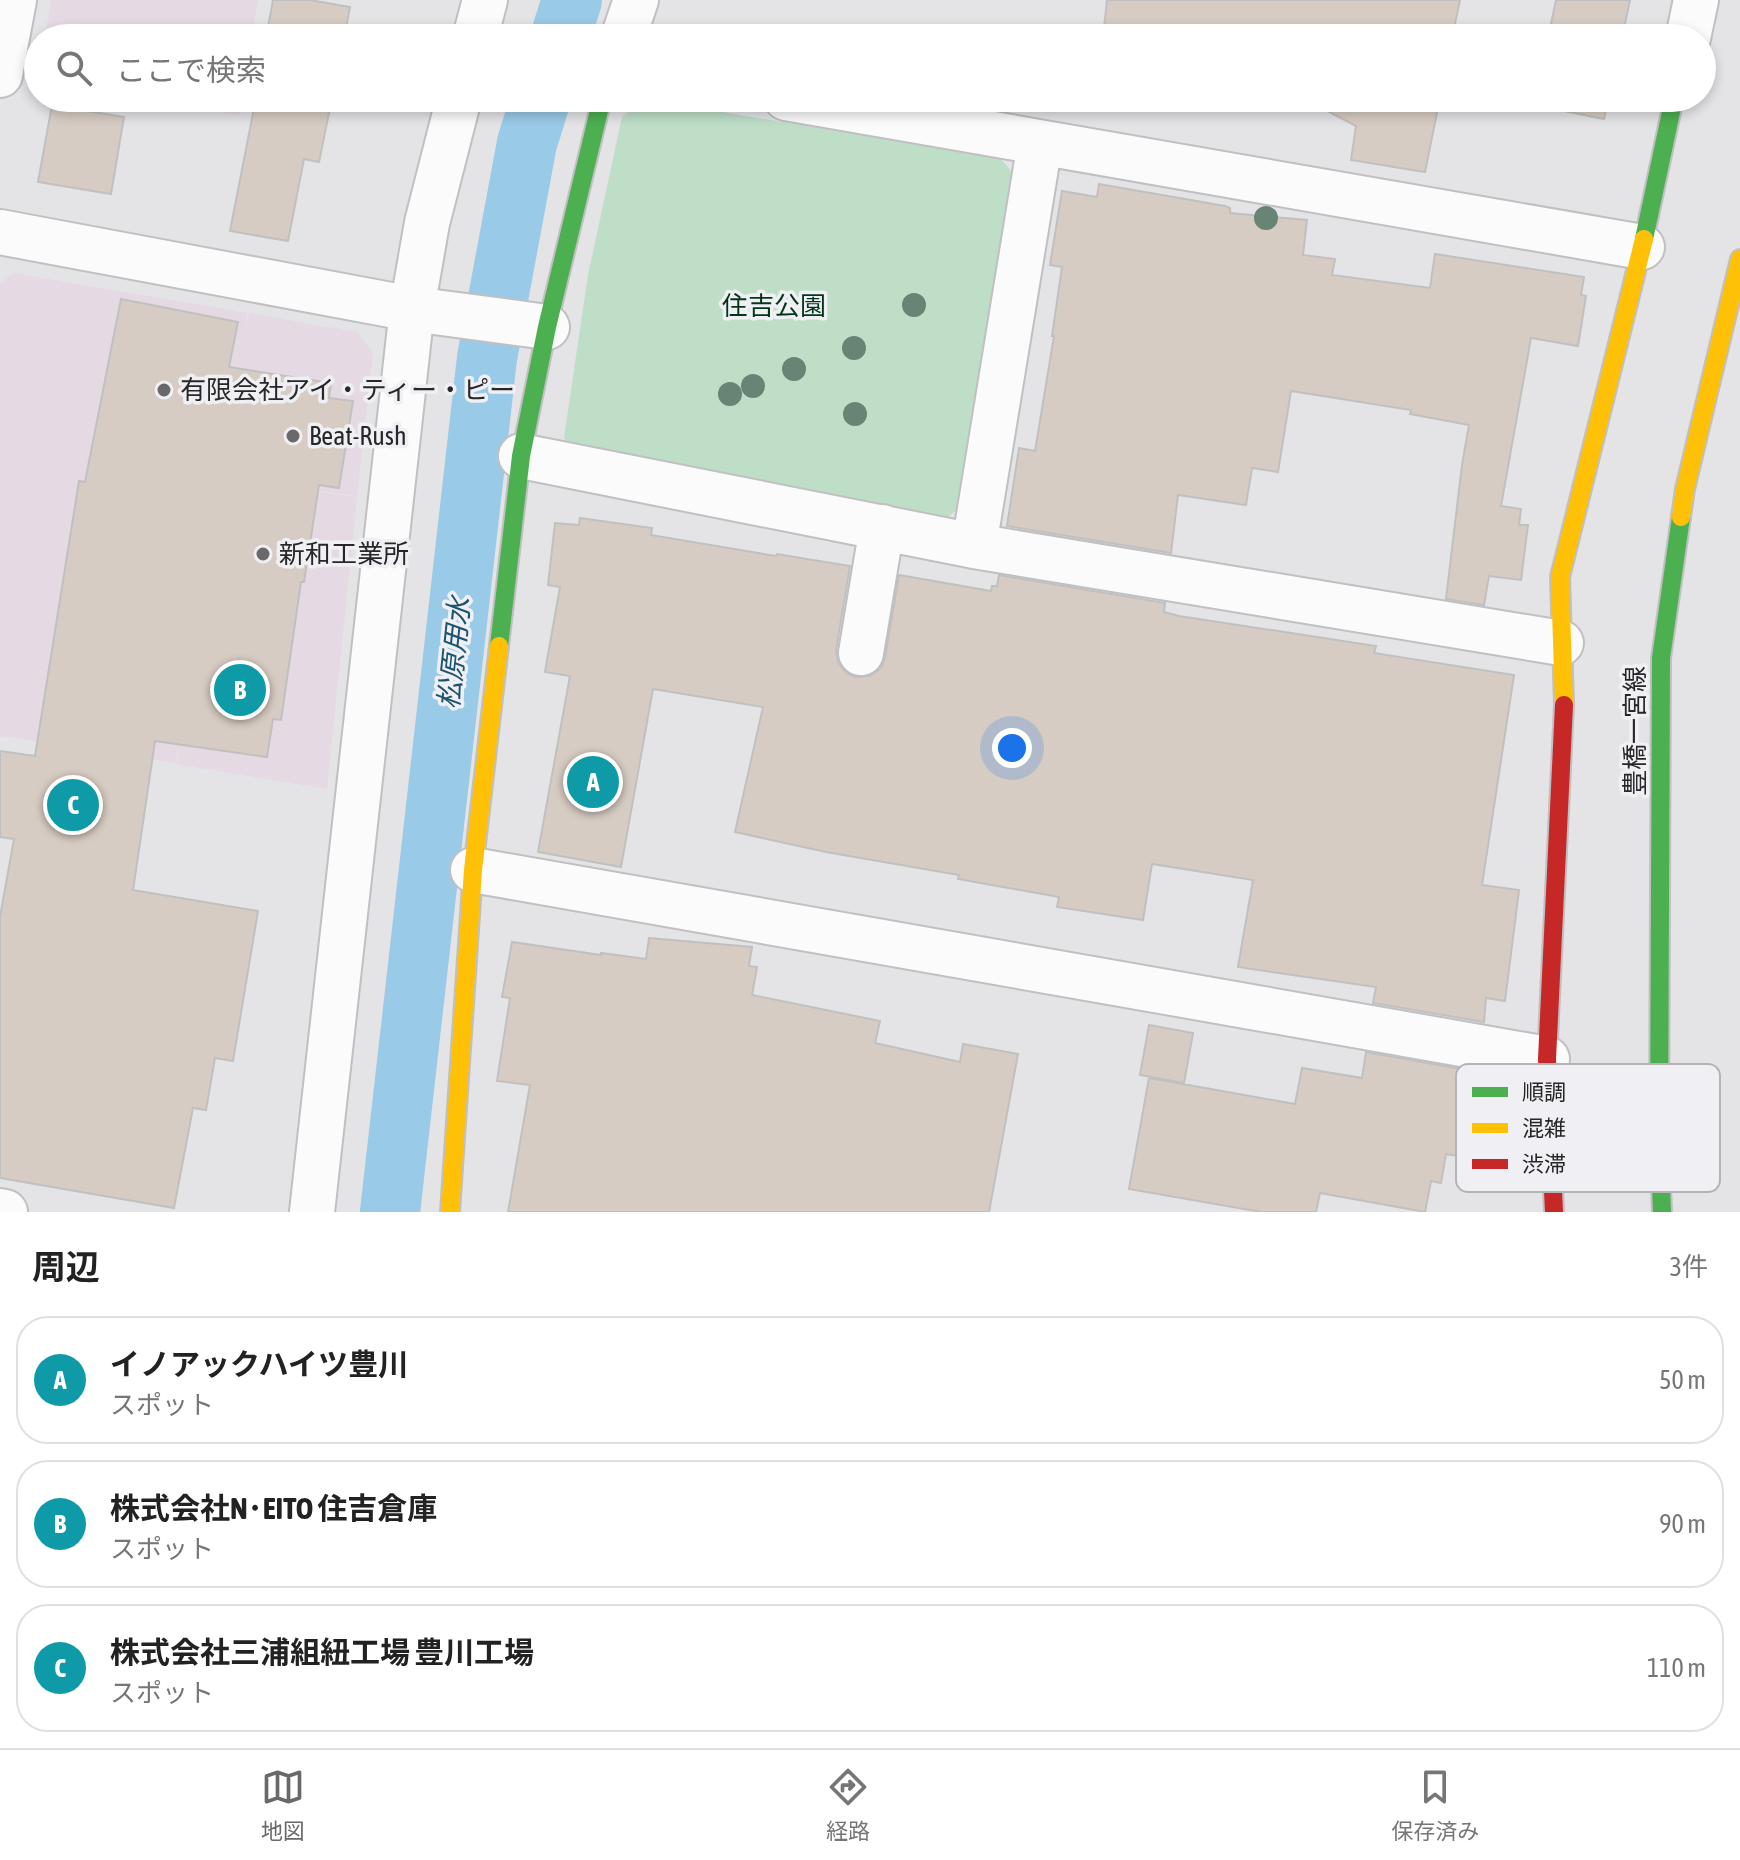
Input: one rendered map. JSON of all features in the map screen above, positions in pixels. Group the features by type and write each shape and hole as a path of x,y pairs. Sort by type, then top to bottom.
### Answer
{"street":[{"path":"0,75 14,0"},
{"path":"479,24 485,0"},
{"path":"628,24 636,0"},
{"path":"1691,24 1696,0"},
{"path":"312,1212 424,310 427,223 455,112"},
{"path":"450,1212 473,870 535,326 598,112"},
{"path":"865,112 1642,247"},
{"path":"1547,1064 1565,690 1560,577 1642,247 1671,112"},
{"path":"974,546 1040,143"},
{"path":"0,232 424,310 535,326"},
{"name":"豊橋一宮線","path":"1659,1064 1661,658 1685,489 1740,259"},
{"path":"521,456 974,546 1561,643"},
{"path":"861,653 882,527"},
{"path":"473,870 1547,1059"},
{"path":"1553,1192 1554,1212"},
{"name":"豊橋一宮線","path":"1661,1192 1662,1212"}],"shaded area":[{"path":"51,0 258,0 254,24 47,24"},
{"path":"14,273 247,313 246,328 249,313 357,332 373,353 357,496 221,480 357,497 327,789 176,764 180,738 175,763 0,736 0,284"}],"green space":[{"name":"住吉公園","path":"628,112 722,112 1000,158 1021,183 965,504 944,520 580,459 564,438 588,275 622,117"}],"building":[{"path":"273,0 310,0 350,7 347,24 269,24"},
{"path":"1107,0 1460,0 1455,24 1104,24"},
{"path":"1556,0 1630,0 1625,24 1551,24"},
{"path":"51,112 94,112 124,117 111,194 38,182"},
{"path":"253,112 329,112 319,162 304,159 288,241 230,231"},
{"path":"1330,112 1437,112 1425,172 1351,160 1356,126"},
{"path":"1569,112 1606,112 1604,119"},
{"path":"1099,184 1225,206 1230,208 1230,213 1307,220 1303,255 1335,259 1332,275 1430,288 1435,254 1584,277 1581,295 1586,296 1578,346 1531,338 1501,506 1521,509 1519,525 1528,525 1521,580 1489,576 1484,605 1446,599 1469,425 1410,414 1411,410 1291,391 1278,472 1252,468 1246,505 1178,495 1171,553 1007,526 1019,448 1035,451 1054,336 1062,267 1050,265 1062,191 1097,197"},
{"path":"121,299 238,322 229,367 331,383 329,398 353,401 339,488 319,485 281,720 273,719 267,757 155,741 133,890 258,911 233,1061 215,1058 206,1110 193,1108 174,1208 0,1178 0,917 14,839 0,837 0,751 35,756 79,481 85,482"},
{"path":"580,518 652,528 651,535 850,566 836,650 838,662 846,673 856,677 870,676 881,668 899,575 991,591 992,586 997,586 999,575 1165,603 1164,612 1179,616 1376,646 1374,653 1514,675 1482,885 1519,890 1505,1001 1486,998 1484,1022 1373,1003 1376,987 1238,967 1253,880 1152,864 1143,920 1057,907 1059,897 735,832 763,707 653,689 621,867 538,852 570,676 545,672 560,587 548,585 555,523 579,525"},
{"path":"649,938 752,947 749,966 757,967 752,995 880,1021 875,1043 960,1062 963,1044 1018,1054 989,1212 508,1212 530,1085 497,1081 510,998 502,997 512,942 646,959"},
{"path":"1149,1025 1193,1033 1184,1083 1140,1075"},
{"path":"1366,1052 1456,1068 1456,1156 1446,1154 1441,1183 1431,1181 1425,1212 1320,1193 1316,1212 1261,1212 1129,1189 1149,1078 1295,1104 1302,1068 1362,1078"}],"waterway":[{"name":"松原用水","path":"564,24 572,0"},
{"name":"松原用水","path":"390,1212 487,358 527,143 537,112"}],"traffic: fast":[{"path":"499,646 521,456 547,327 599,112"},
{"path":"1644,239 1671,112"},
{"path":"1659,1064 1661,658 1681,517"},
{"path":"1661,1192 1662,1212"}],"traffic: slow":[{"path":"1564,705 1560,577 1644,239"},
{"path":"1681,517 1740,259"},
{"path":"450,1212 473,870 499,646"}],"traffic: jam":[{"path":"1547,1064 1564,705"},
{"path":"1553,1192 1554,1212"}],"place":[{"name":"有限会社アイ・ティー・ピー","path":"164,390"},
{"name":"Beat-Rush","path":"293,436"},
{"name":"新和工業所","path":"263,554"},
{"name":"株式会社N･EITO 住吉倉庫","path":"240,690"},
{"name":"イノアックハイツ豊川","path":"593,782"},
{"name":"株式会社三浦組紐工場 豊川工場","path":"73,805"}]}
